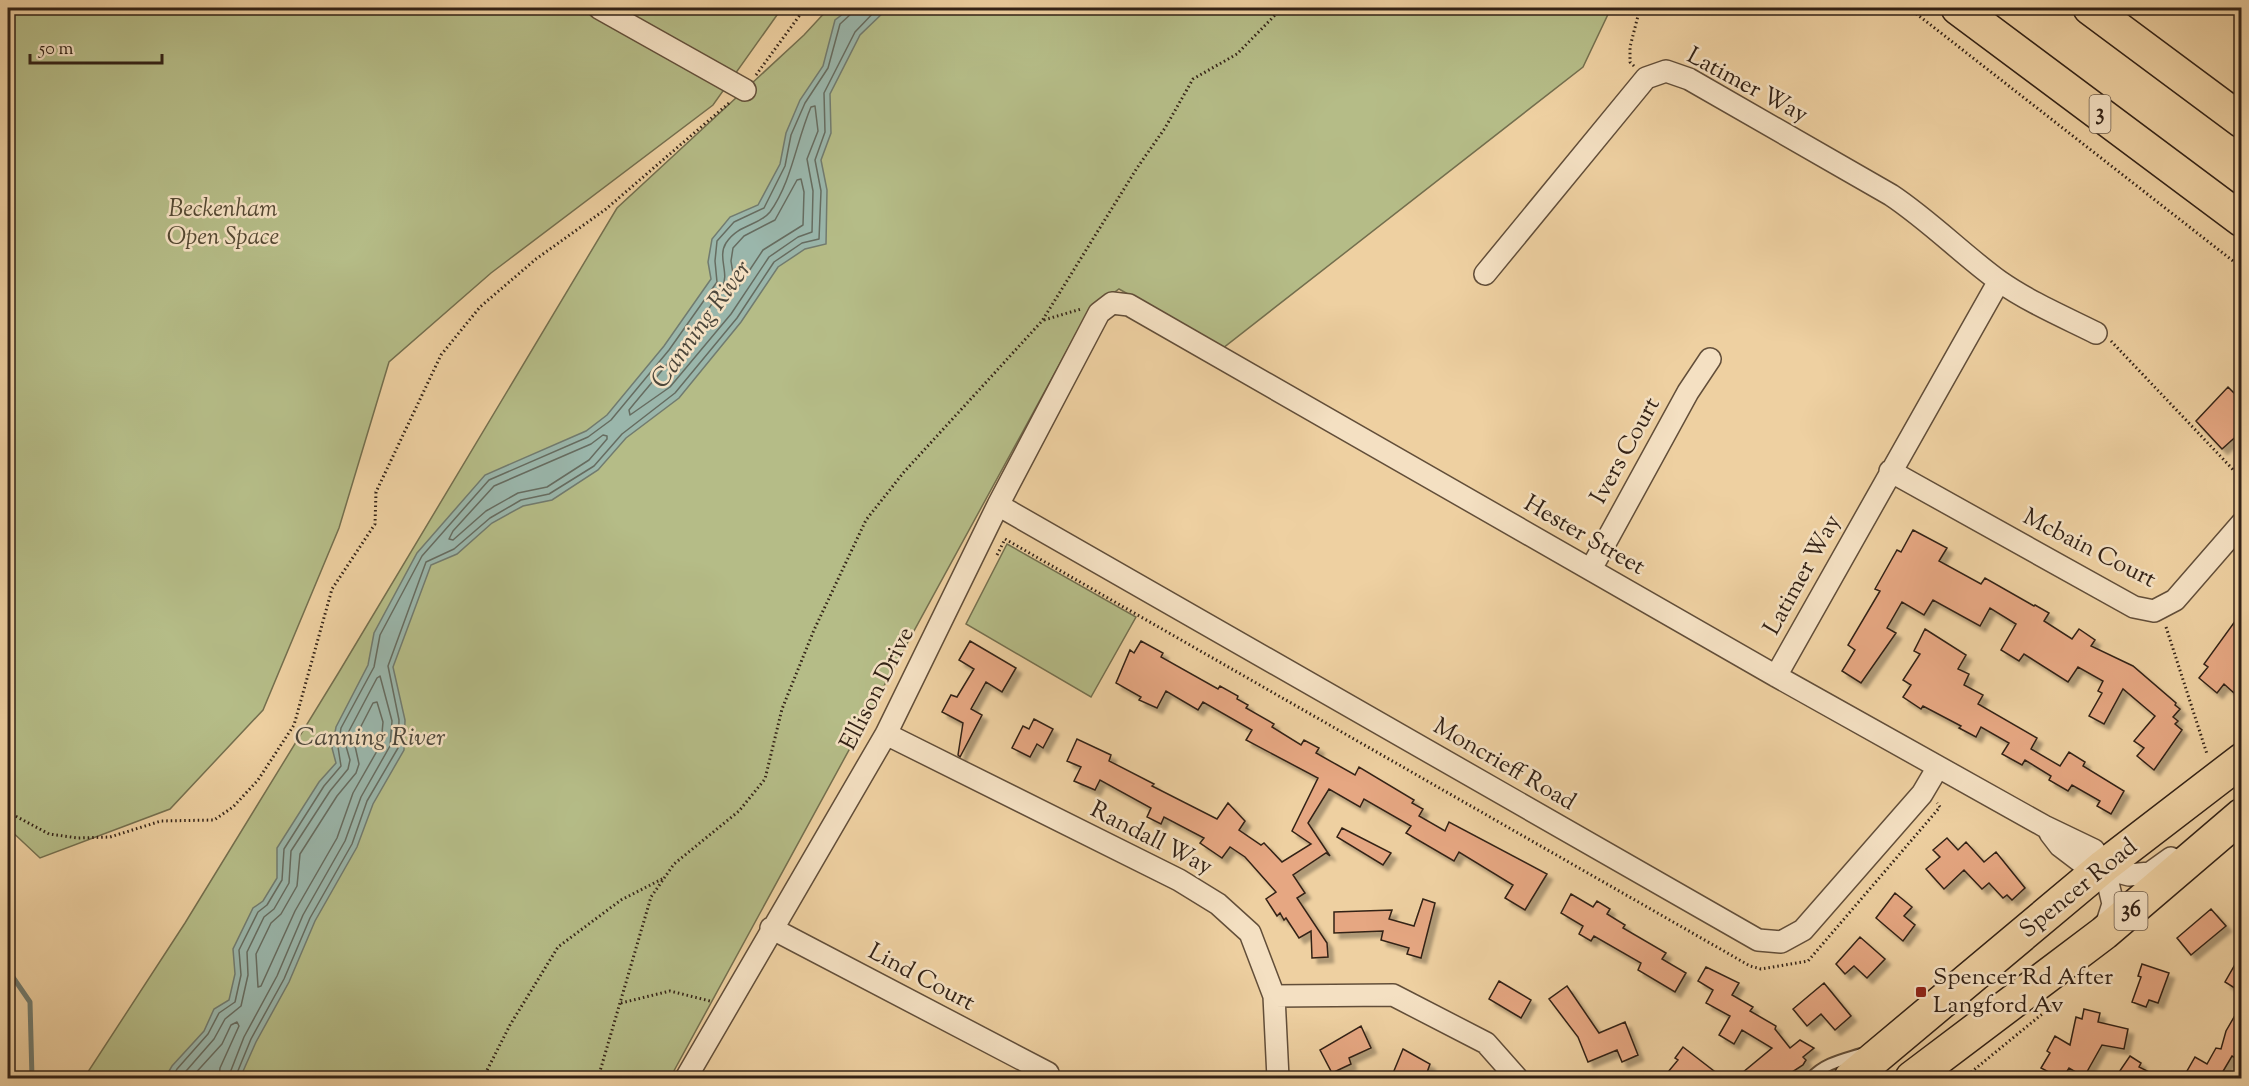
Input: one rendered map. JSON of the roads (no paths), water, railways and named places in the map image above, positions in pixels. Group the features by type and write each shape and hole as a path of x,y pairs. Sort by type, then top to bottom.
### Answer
{"main road":[{"name":"3","path":"1958,8 2241,220"},
{"path":"2090,8 2241,121"},
{"name":"Spencer Road","path":"1851,1078 2104,866 2241,760"},
{"name":"Spencer Road","path":"1912,1078 2104,933 2241,815"},
{"path":"1937,1078 1995,1033 2015,1000"}],"street":[{"path":"599,8 745,90"},
{"name":"Latimer Way","path":"1485,274 1646,78 1666,71 1689,79 1892,195 1924,217 1999,281 2047,309 2096,333"},
{"name":"Latimer Way","path":"1776,676 1999,281"},
{"name":"Hester Street","path":"1099,313 1112,303 1129,305 1776,676 2044,826 2094,850 2104,866 2128,875 2151,873 2241,803"},
{"name":"Ellison Drive","path":"686,1078 771,928 886,734 998,505 1099,313"},
{"name":"Ivers Court","path":"1591,569 1688,392 1710,359"},
{"name":"Mcbain Court","path":"1890,471 2134,607 2154,611 2175,600 2241,523"},
{"name":"Moncrieff Road","path":"998,505 1758,940 1781,942 1803,930 1922,794 1938,767"},
{"name":"Randall Way","path":"886,734 1179,880 1218,904 1250,933 1274,996 1278,1078"},
{"path":"2104,866 2113,904 2104,933"},
{"name":"Lind Court","path":"771,928 1047,1073"},
{"path":"1274,996 1393,996 1486,1043 1517,1078"}],"lane":[{"name":"Spencer Road","path":"1811,1078 1819,1070 1835,1062 1892,1044"}],"water":[{"name":"Canning River","path":"851,8 888,8 860,35 830,94 831,133 821,160 827,190 826,244 805,249 778,267 741,322 679,398 626,438 598,470 552,500 523,506 492,523 457,554 431,565 393,667 405,720 404,750 373,804 357,847 315,921 289,982 256,1042 240,1078 165,1078 172,1066 204,1031 214,1009 229,1000 235,974 233,949 253,908 263,901 277,878 277,848 319,782 336,763 332,748 336,727 368,665 374,633 417,553 485,475 586,431 607,415 664,346 711,279 708,262 712,239 730,217 758,205 780,164 786,133 800,100 823,66 835,20"}],"waterway":[{"path":"8,970 30,1002 32,1078"}],"place":[{"name":"Spencer Rd After Langford Av","path":"1921,992"}],"park label":[{"name":"Beckenham Open Space","path":"223,224"}]}
